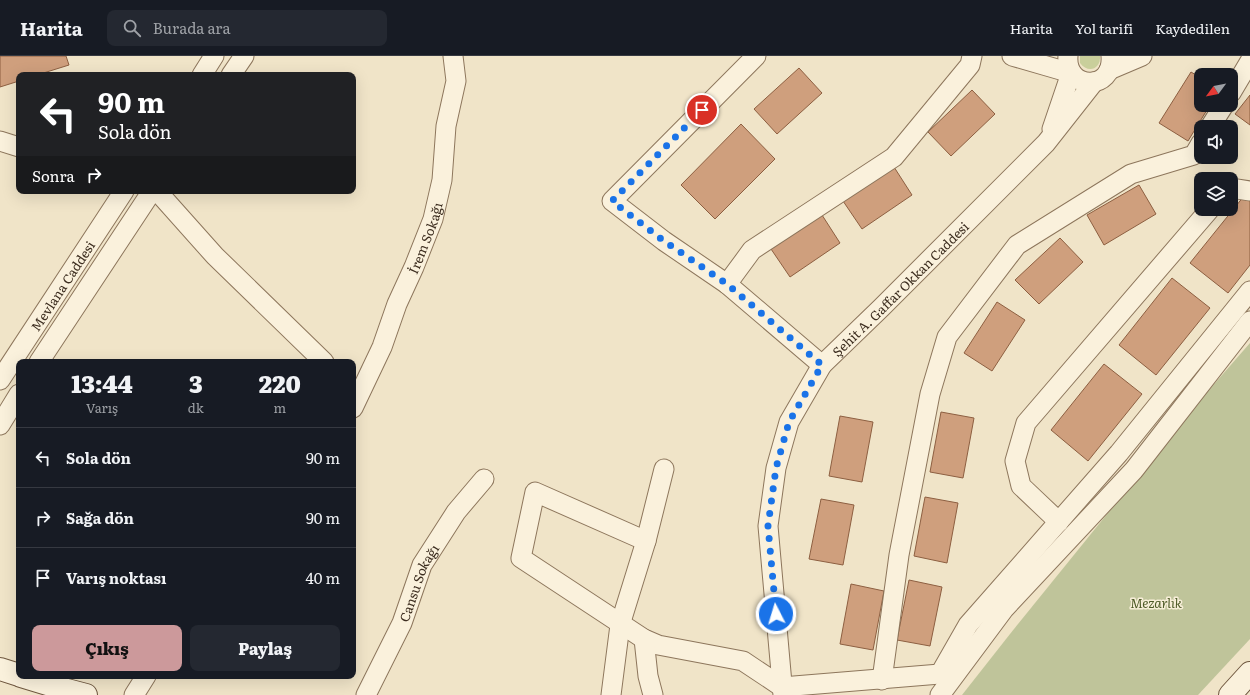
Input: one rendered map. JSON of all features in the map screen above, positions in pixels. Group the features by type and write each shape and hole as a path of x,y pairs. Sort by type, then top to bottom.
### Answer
{"street":[{"path":"204,72 214,56"},
{"path":"233,72 244,56"},
{"name":"İrem Sokağı","path":"356,396 382,347 397,304 414,267 433,219 442,180 446,126 456,81 453,56"},
{"path":"756,56 612,201 664,241 727,284 822,365"},
{"path":"727,284 752,250 894,157 970,65 972,56"},
{"path":"1012,56 1071,73 1046,143"},
{"path":"1068,56 1069,67 1076,78 1082,81 1094,82"},
{"name":"Şehit A. Gaffar Okkan Caddesi","path":"783,691 768,526 776,468 789,422 822,365 1046,143 1094,82 1103,78 1110,63 1142,56"},
{"path":"1238,81 1250,61"},
{"path":"0,141 16,146"},
{"path":"882,680 899,555 930,394 947,337 1017,245 1131,174 1194,155"},
{"path":"1238,189 1250,191"},
{"name":"Mevlana Caddesi","path":"0,380 122,194"},
{"name":"Mevlana Caddesi","path":"41,359 150,194"},
{"path":"160,194 215,256 321,359"},
{"path":"1059,522 1021,486 1015,461 1026,423 1204,216"},
{"path":"646,541 535,492 521,558 620,625 644,639 658,646 743,661 783,691 940,674 968,625 1119,453 1250,291"},
{"path":"940,695 1004,609 1134,470 1250,322"},
{"path":"0,425 16,399"},
{"path":"611,695 620,625 646,541 664,469"},
{"name":"Cansu Sokağı","path":"366,695 402,623 422,565 456,512 484,479"},
{"path":"644,639 648,676 653,695"},
{"path":"0,669 16,675"},
{"path":"1230,695 1250,673"},
{"path":"29,679 73,693"},
{"path":"134,695 144,679"}],"green space":[{"path":"1080,56 1100,56 1100,60 1096,67 1090,69 1080,63"},
{"name":"Mezarlık","path":"1250,343 1250,639 1198,695 962,695 1188,414"}],"building":[{"path":"0,56 66,56 69,65 47,72 16,72 16,82 0,87"},
{"path":"799,68 822,93 777,134 754,109"},
{"path":"1191,72 1194,74 1194,112 1206,112 1201,120 1194,120 1194,131 1188,141 1159,123"},
{"path":"972,90 995,114 951,156 928,132"},
{"path":"1250,95 1250,125 1235,114"},
{"path":"741,124 775,159 715,219 681,185"},
{"path":"894,167 912,195 862,229 843,201"},
{"path":"1139,185 1156,214 1104,245 1087,215"},
{"path":"1244,196 1250,201 1250,265 1228,293 1190,263 1228,216 1238,216 1238,203"},
{"path":"822,215 840,243 790,277 771,249"},
{"path":"1060,238 1083,262 1039,304 1015,280"},
{"path":"1172,278 1210,308 1156,375 1119,345"},
{"path":"997,302 1025,320 992,371 964,353"},
{"path":"1104,364 1142,394 1088,461 1051,430"},
{"path":"941,412 974,418 963,478 930,472"},
{"path":"840,416 873,422 862,482 829,476"},
{"path":"925,497 958,503 947,563 914,556"},
{"path":"821,499 854,505 843,565 809,559"},
{"path":"909,580 942,587 930,646 897,640"},
{"path":"851,584 884,591 873,650 840,644"}],"route":[{"path":"702,110 612,201 664,241 727,284 822,365 789,422 776,468 768,526 776,614"}]}
